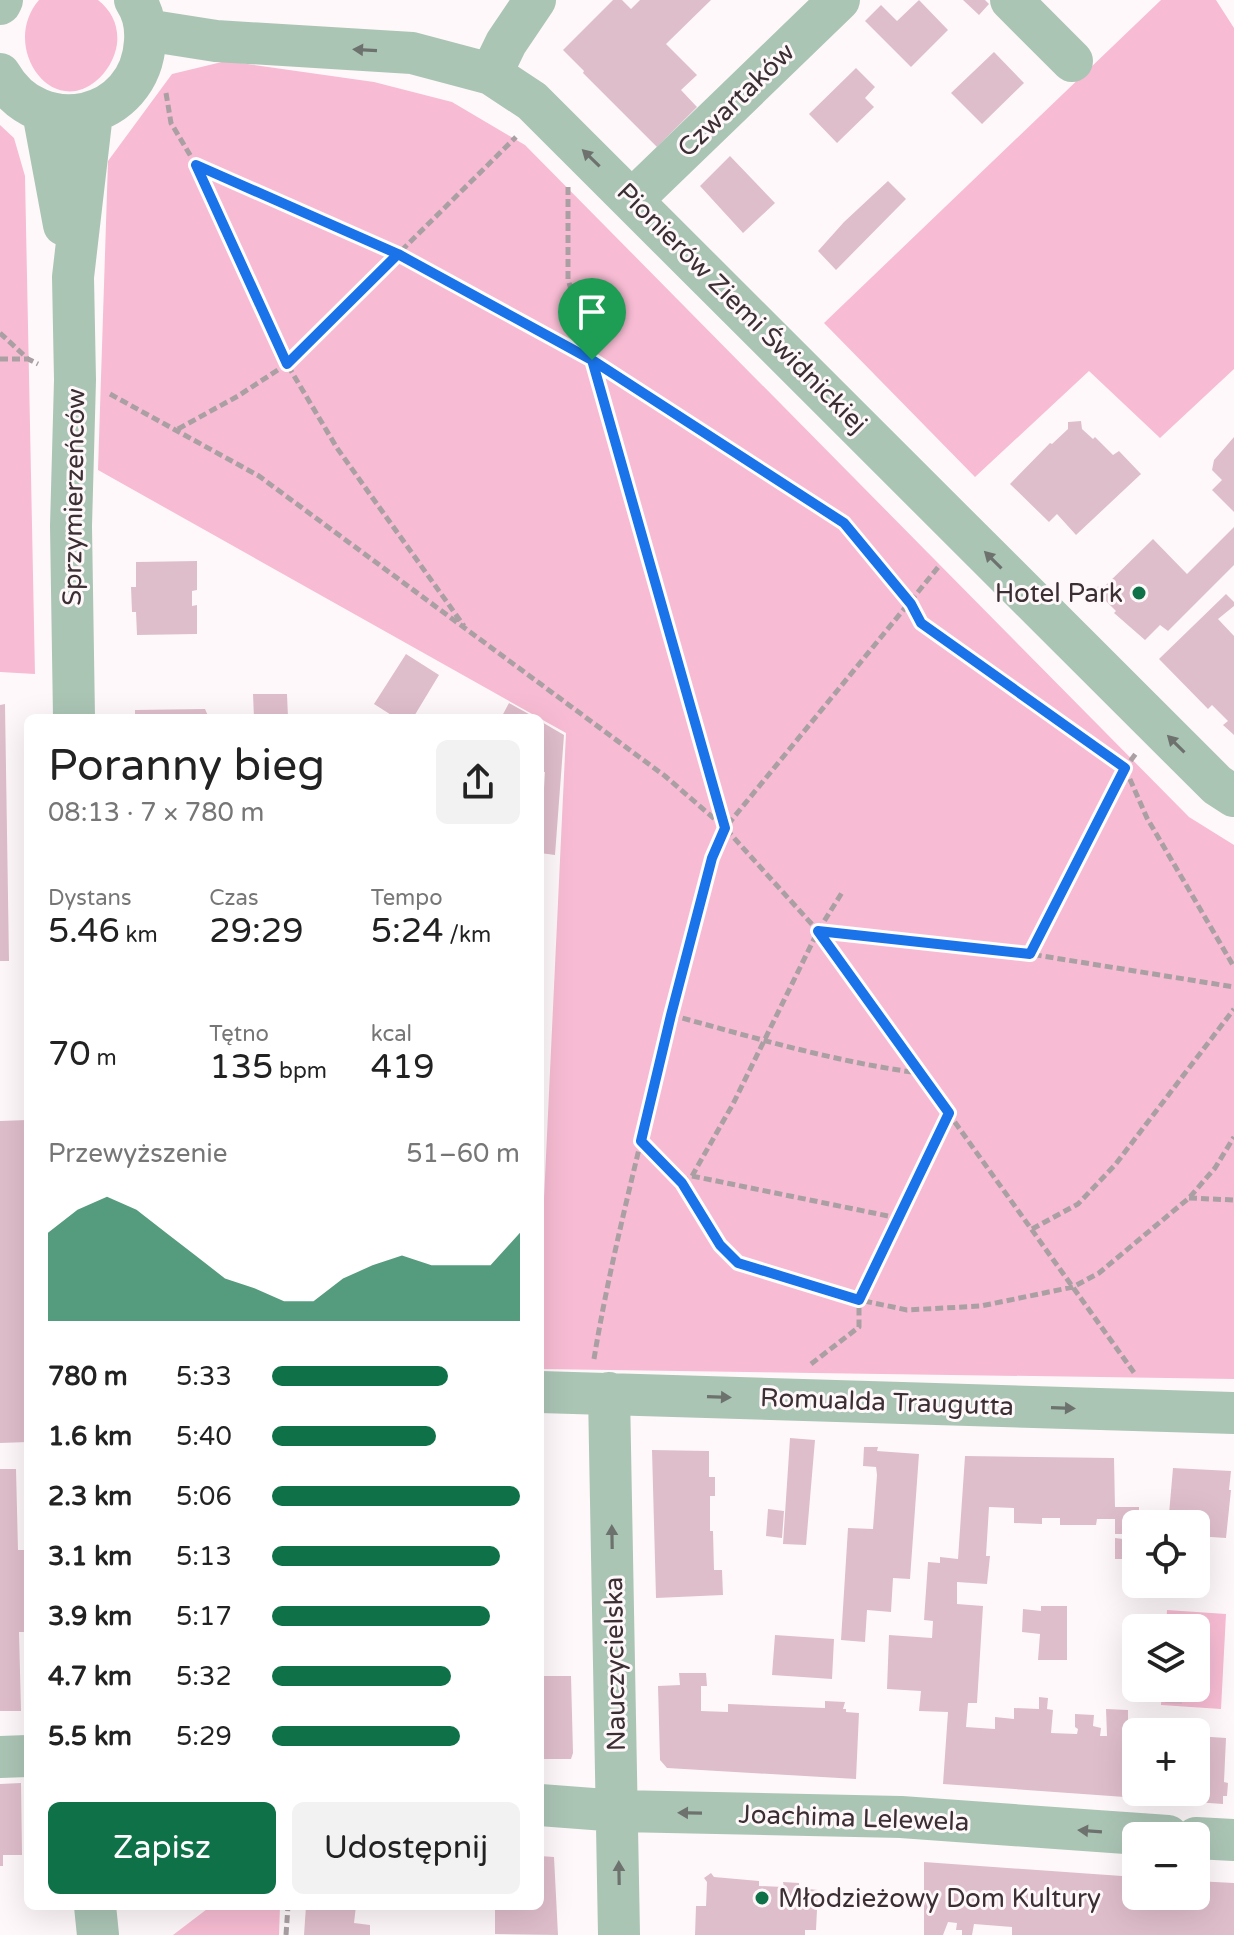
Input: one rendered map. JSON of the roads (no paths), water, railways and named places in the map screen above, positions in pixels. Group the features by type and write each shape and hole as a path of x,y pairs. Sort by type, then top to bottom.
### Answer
{"street":[{"path":"491,74 506,43 535,0"},
{"name":"Czwartaków","path":"633,199 839,0"},
{"path":"1011,0 1072,61"},
{"path":"0,74 23,102 43,112 59,116 92,113 115,101 133,81 144,57 140,15"},
{"name":"Pionierów Ziemi Świdnickiej","path":"140,15 216,41 412,53 491,74 532,101 1217,785 1234,796"},
{"name":"Sprzymierzeńców","path":"43,112 73,277"},
{"name":"Sprzymierzeńców","path":"74,714 71,526 58,373 73,277 92,113"},
{"name":"Romualda Traugutta","path":"544,1392 1234,1413"},
{"name":"Nauczycielska","path":"609,1393 619,1935"},
{"path":"0,1757 24,1756"},
{"name":"Joachima Lelewela","path":"544,1805 619,1811 901,1817 1122,1833"},
{"path":"1210,1839 1234,1840"}],"place":[{"name":"Hotel Park","path":"1139,593"},
{"name":"Młodzieżowy Dom Kultury","path":"762,1898"}]}
